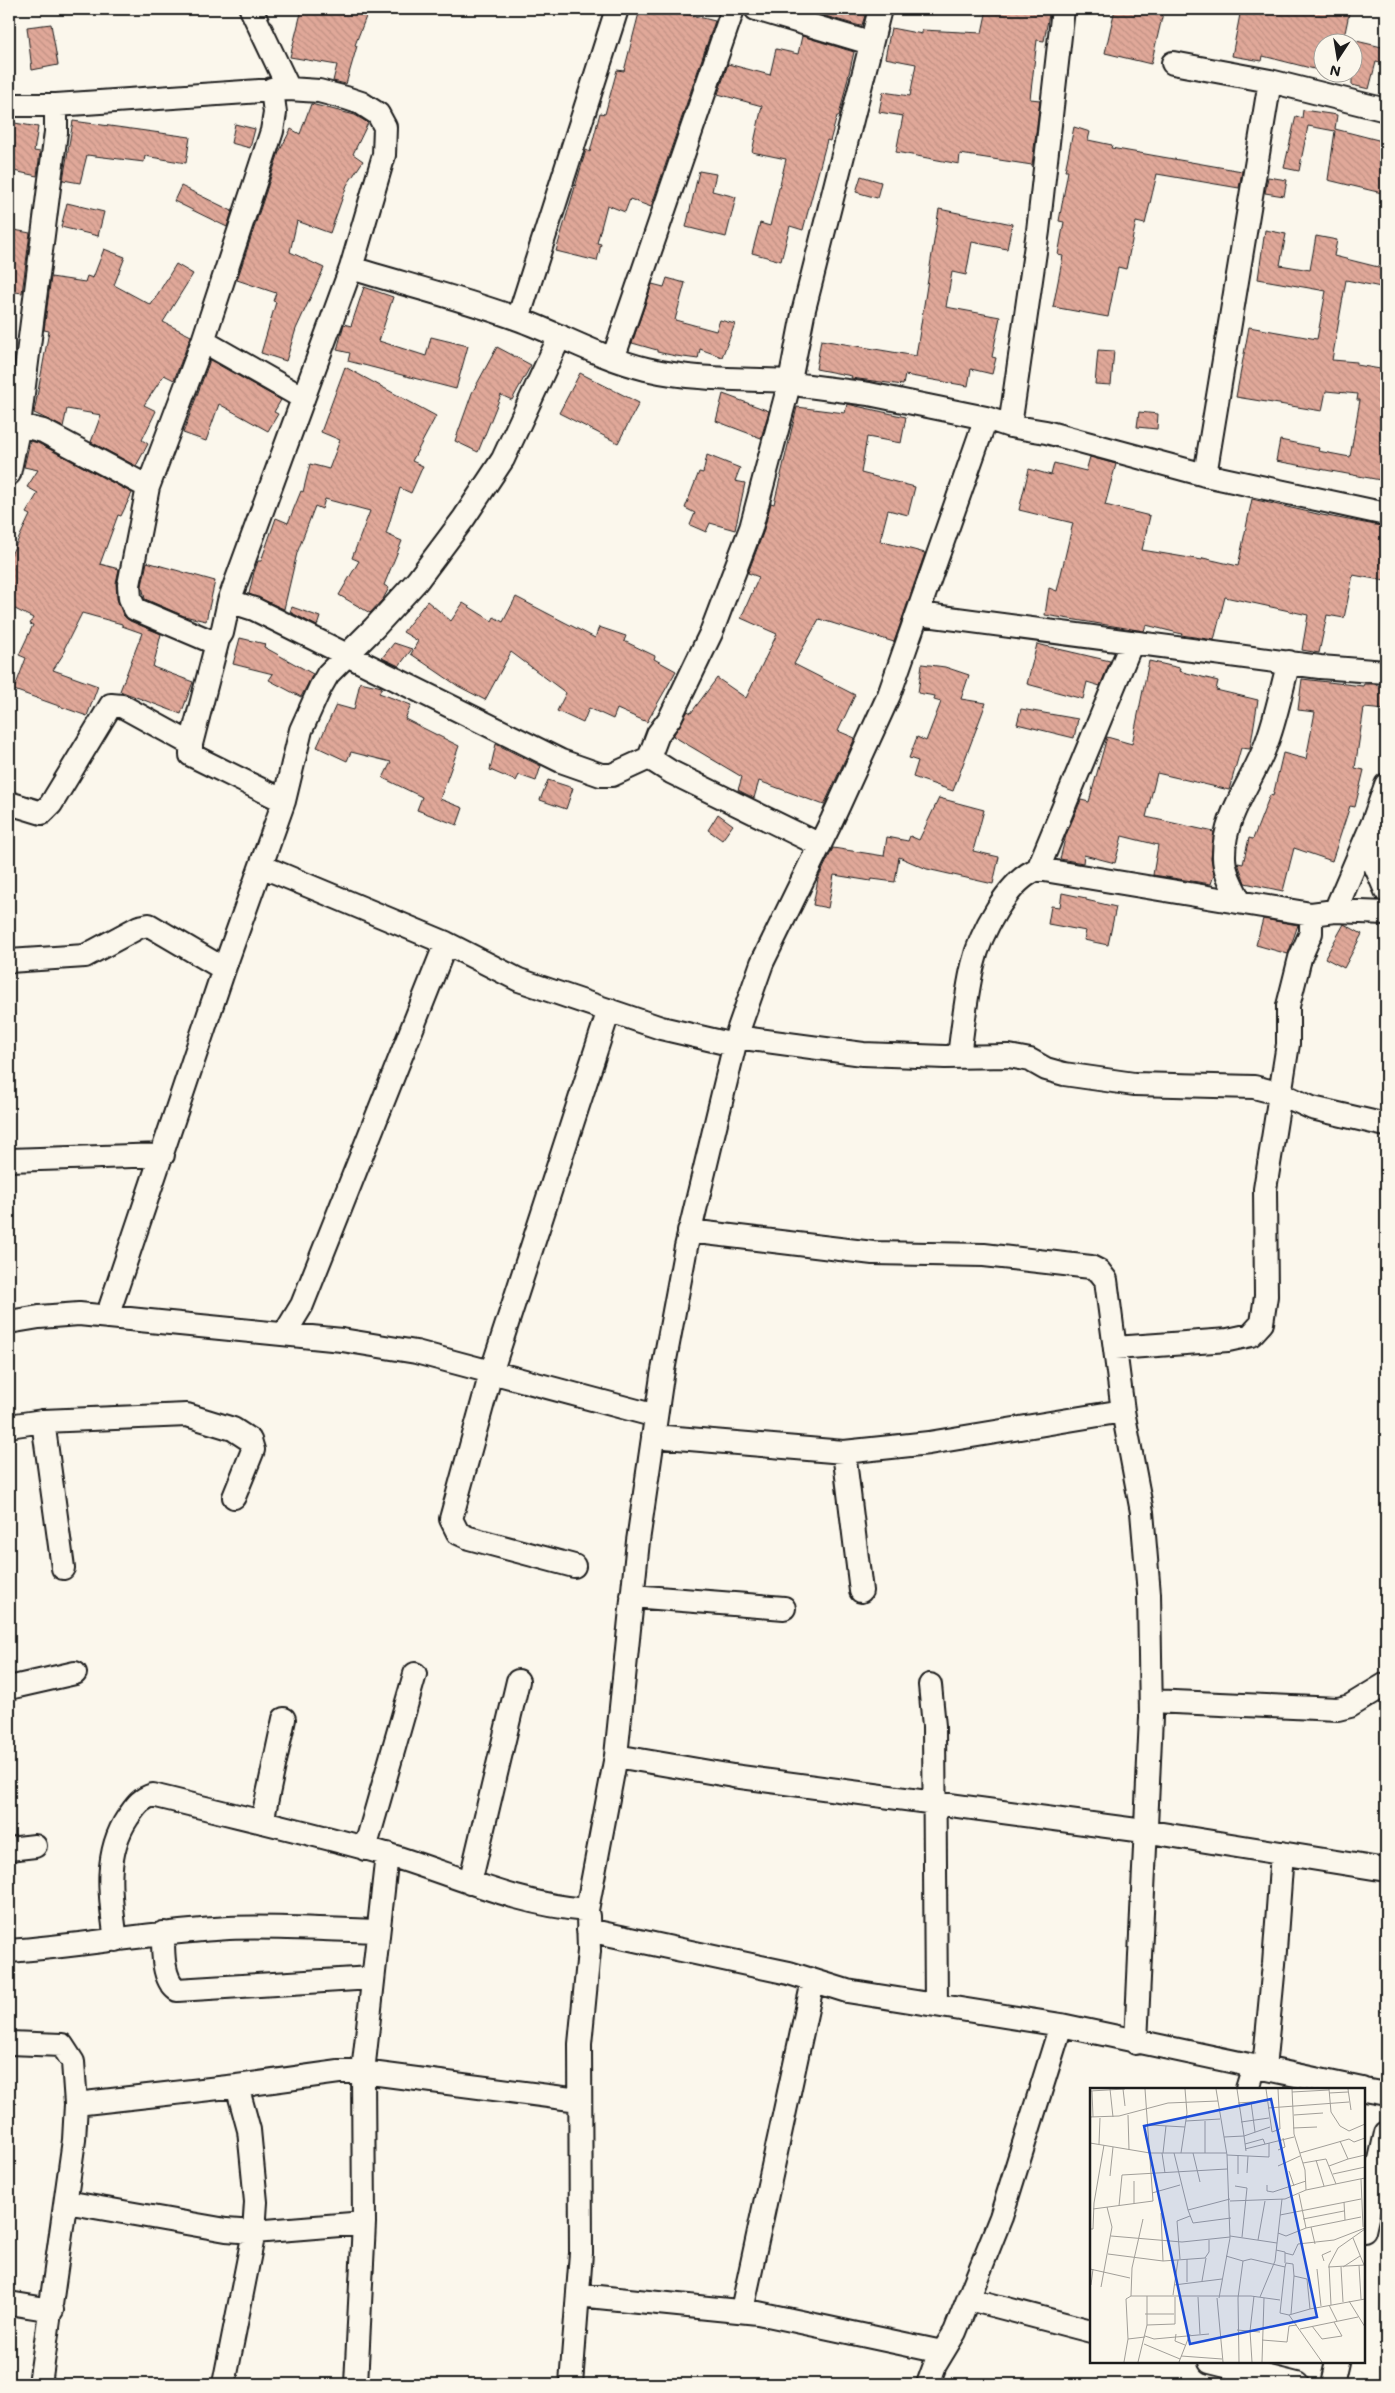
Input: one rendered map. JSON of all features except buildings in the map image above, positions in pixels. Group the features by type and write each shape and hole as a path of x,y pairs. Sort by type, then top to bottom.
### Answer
{"street":[{"path":"218,639 208,640 135,609 130,598 129,585 148,487 203,341 272,132 280,89 251,9"},
{"path":"518,319 617,9"},
{"path":"613,359 733,9"},
{"path":"756,9 870,43"},
{"path":"229,601 254,609 562,761 601,775 612,774 649,758 658,734 670,718 711,632 751,528 790,381 804,309 880,9"},
{"path":"1010,426 1038,232 1063,9"},
{"path":"1172,63 1384,105"},
{"path":"1206,475 1270,81"},
{"path":"9,104 56,105 280,89 319,91 361,103 378,114 385,127 384,155 351,268 229,601 191,744 191,755 284,801"},
{"path":"9,474 19,425 56,132 56,105"},
{"path":"351,268 518,319 613,359 671,374 790,381 912,402 986,418 1010,426 1046,432 1206,475 1386,514"},
{"path":"106,1317 163,1155 224,969 284,801 301,730 320,688 328,674 417,581 464,518 503,459 560,336"},
{"path":"203,341 304,398"},
{"path":"571,2384 580,2253 580,2044 588,1920 616,1756 638,1541 654,1426 690,1231 735,1041 762,963 820,845 889,695 919,614 986,418"},
{"path":"19,425 43,431 148,487"},
{"path":"919,614 1289,662 1386,672"},
{"path":"1038,869 1132,642"},
{"path":"1239,900 1227,872 1224,858 1225,843 1241,793 1265,748 1289,662"},
{"path":"9,803 42,813 51,804 111,705 122,706 191,744"},
{"path":"649,758 671,772 820,845"},
{"path":"1335,911 1373,822 1386,785"},
{"path":"1373,822 1374,862 1386,891"},
{"path":"261,866 446,943 519,980 660,1028 735,1041 863,1054 1009,1056 1030,1060 1046,1069 1064,1074 1134,1084 1254,1087 1281,1094 1312,1108 1386,1125"},
{"path":"959,1056 973,964 983,939 990,923 1013,886 1027,873 1038,869 1239,900 1311,914 1335,911 1386,913"},
{"path":"1115,1348 1228,1340 1251,1335 1258,1330 1262,1323 1266,1296 1265,1189 1288,1044 1288,1006 1300,958 1311,933 1311,914"},
{"path":"9,961 85,956 139,927 149,925 224,969"},
{"path":"285,1333 302,1305 446,943"},
{"path":"574,1566 469,1538 458,1533 451,1519 491,1373 610,1010"},
{"path":"9,1160 163,1155"},
{"path":"690,1231 873,1253 984,1254 1091,1268 1098,1271 1106,1280 1123,1411 1146,1539 1151,1701 1136,2043"},
{"path":"9,1322 79,1314 342,1340 416,1352 491,1373 654,1426 844,1452 929,1443 1123,1411"},
{"path":"9,1426 43,1421 186,1416 233,1429 250,1440 253,1450 234,1497"},
{"path":"43,1421 63,1568"},
{"path":"844,1452 861,1591"},
{"path":"632,1596 784,1608"},
{"path":"9,1688 75,1673"},
{"path":"365,1849 415,1674"},
{"path":"470,1883 518,1681"},
{"path":"1151,1701 1338,1709 1350,1706 1386,1684"},
{"path":"930,1685 934,1726 936,2004"},
{"path":"262,1822 284,1719"},
{"path":"616,1756 733,1776 1144,1832 1386,1870"},
{"path":"116,1940 110,1895 112,1855 121,1827 142,1798 153,1795 386,1854 470,1883 560,1908 588,1920 738,1961 789,1972 847,1991 1061,2025 1136,2043 1358,2088"},
{"path":"9,1849 35,1846"},
{"path":"1248,2088 1259,2067 1282,1853"},
{"path":"356,2384 364,2223 363,2072 386,1854"},
{"path":"9,1951 69,1947 163,1933 231,1928 378,1931"},
{"path":"163,1933 165,1963 170,1985 177,1990 372,1978"},
{"path":"742,2310 813,1981"},
{"path":"928,2384 969,2299 1001,2217 1061,2025"},
{"path":"9,2043 62,2045 73,2062 76,2104 74,2140 44,2384"},
{"path":"76,2104 237,2086 339,2072 363,2072 580,2100"},
{"path":"224,2384 254,2232 256,2202 249,2130 237,2086"},
{"path":"1365,2089 1386,2094"},
{"path":"1365,2227 1386,2133"},
{"path":"66,2202 226,2230 254,2232 364,2223"},
{"path":"578,2295 742,2310 942,2352"},
{"path":"969,2299 1090,2331"},
{"path":"9,2303 52,2310"},
{"path":"1214,2363 1297,2384"},
{"path":"1332,2384 1337,2363"}]}
